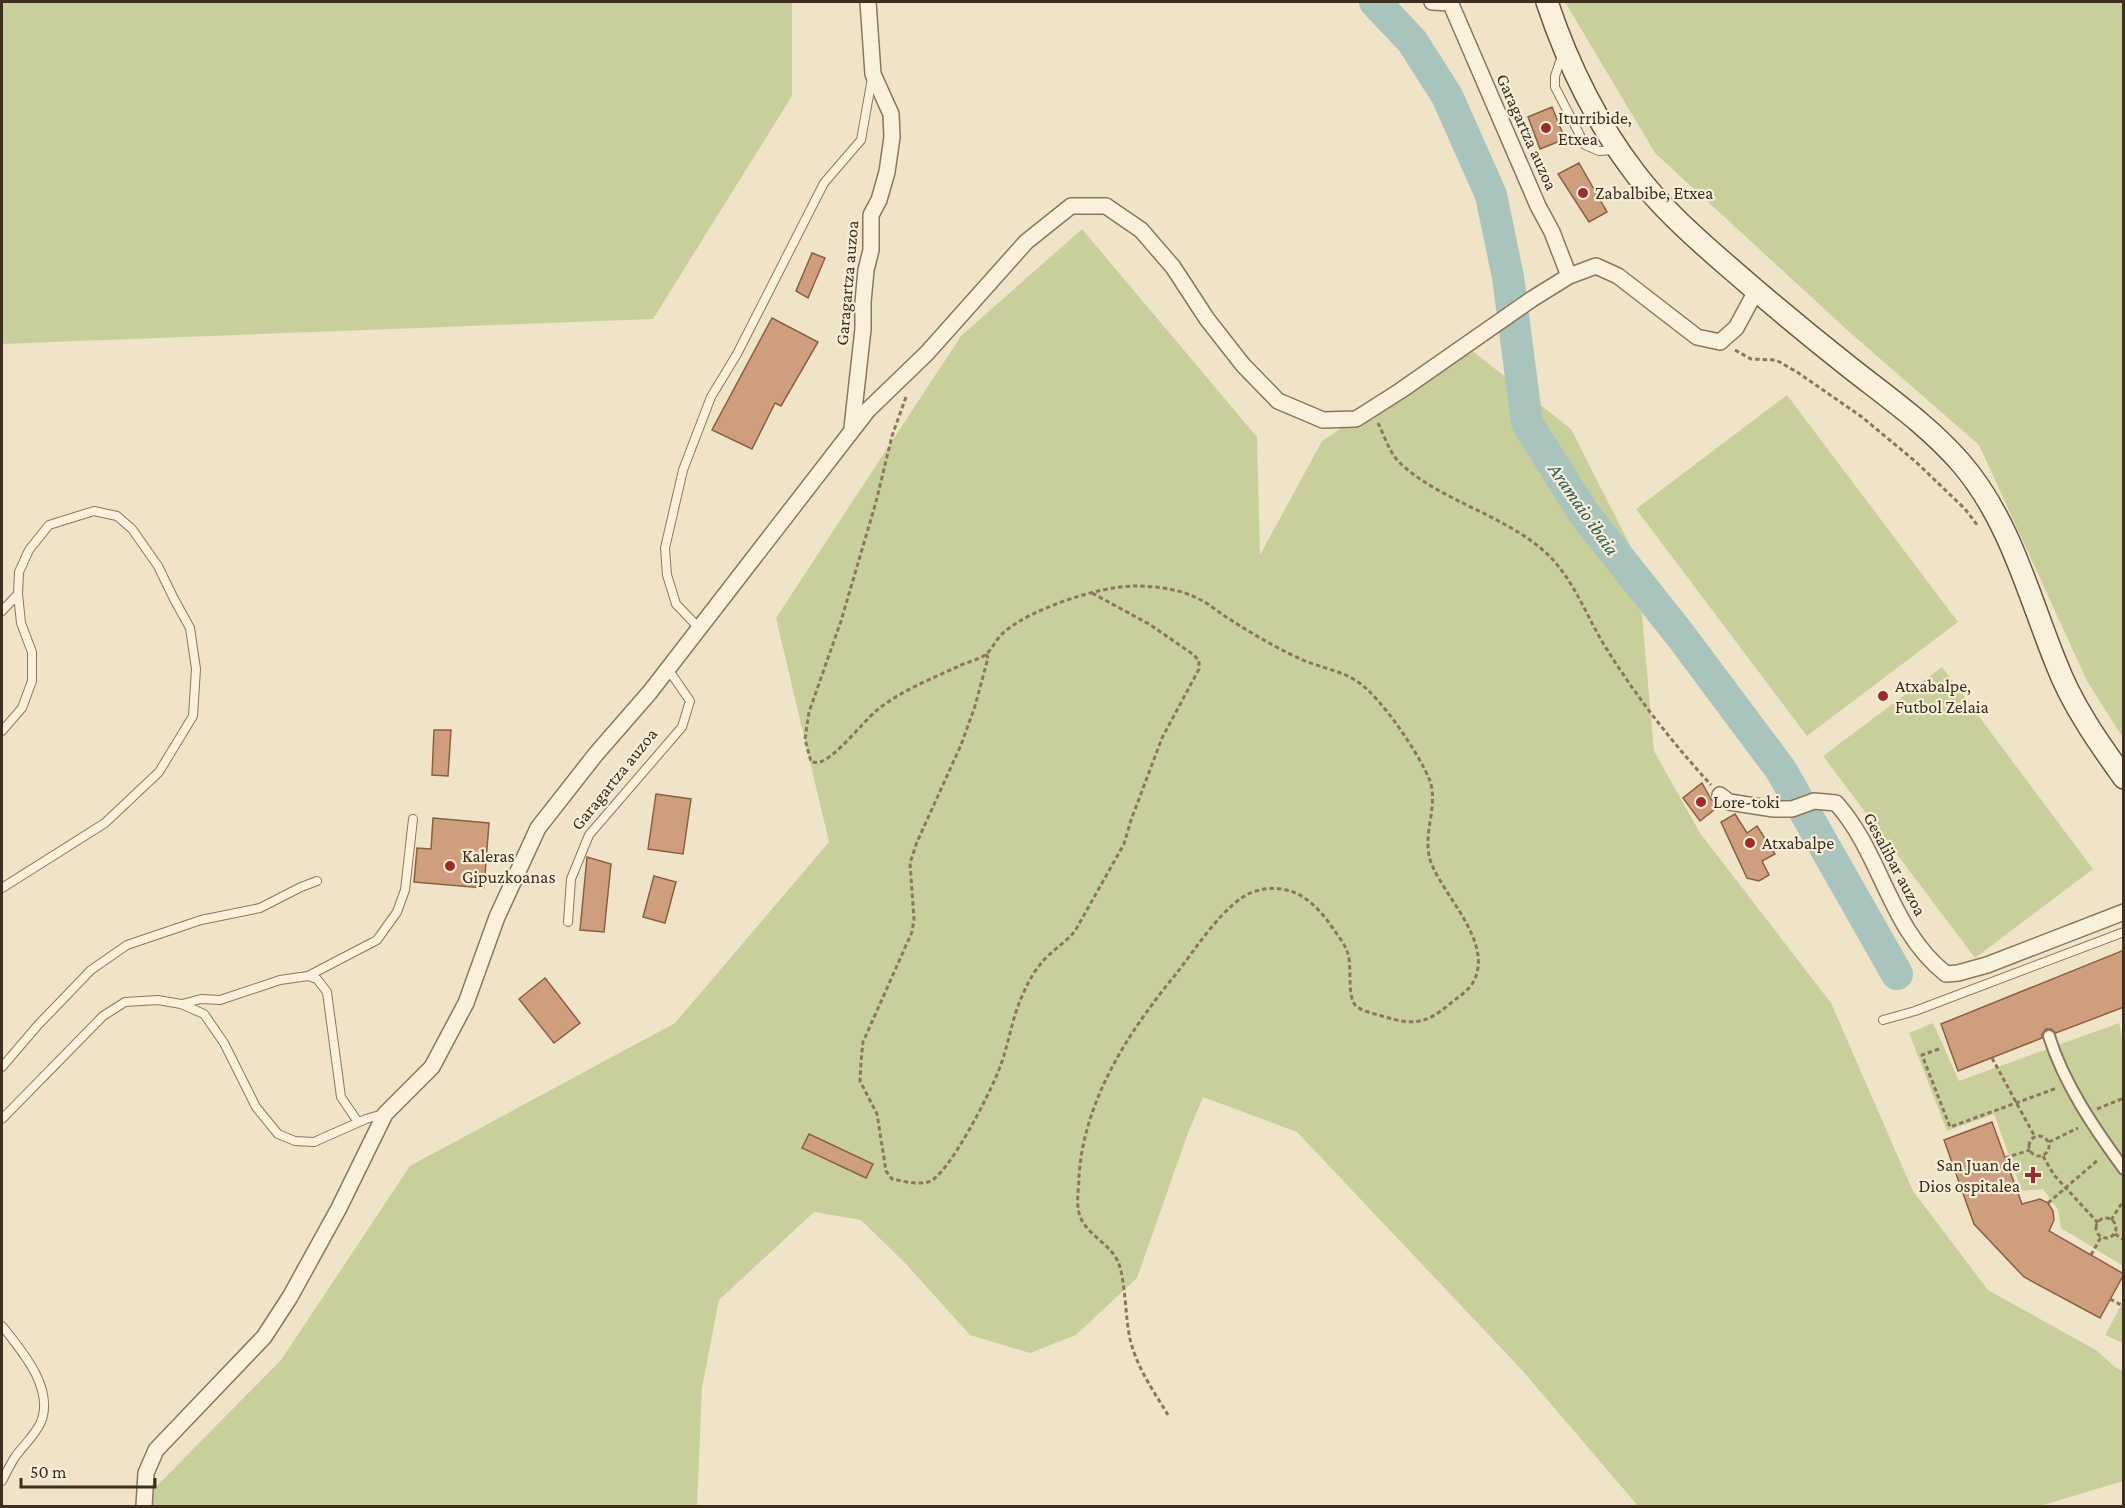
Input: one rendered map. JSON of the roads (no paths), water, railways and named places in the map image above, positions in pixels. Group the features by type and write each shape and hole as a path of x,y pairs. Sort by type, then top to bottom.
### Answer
{"main road":[{"path":"1547,2 1565,49 1600,122 1636,173 1683,226 1756,291 1914,417 1960,462 1983,491 2004,529 2032,596 2056,664 2075,705 2124,778"}],"street":[{"name":"Garagartza auzoa","path":"851,431 863,329 866,270 871,250 871,215 879,200 887,172 892,137 891,114 873,74 868,2"},
{"name":"Garagartza auzoa","path":"1432,2 1450,2 1569,276"},
{"path":"144,1506 146,1473 156,1450 264,1337 290,1297 339,1208 384,1114 432,1067 466,1003 497,917 538,828 596,754 668,669 868,410 927,353 1026,242 1071,206 1106,206 1141,230 1173,267 1214,328 1244,365 1278,401 1323,420 1356,419 1532,299 1569,276 1596,266 1618,276 1697,337 1720,342 1736,328 1756,291"},
{"name":"Gesalibar auzoa","path":"1720,795 1729,802 1774,809 1792,809 1814,801 1836,803 1849,818 1863,842 1894,910 1935,965 1946,974 1987,965 2124,912"},
{"path":"2049,1036 2056,1057 2088,1118 2124,1168"}],"lane":[{"path":"699,628 676,604 667,575 665,548 683,470 711,397 737,354 824,183 861,140 873,74"},
{"path":"2,731 22,708 32,681 32,652 21,623 18,594 19,572 29,550 49,525 94,511 117,516 132,529 158,566 190,628 196,669 193,716 159,772 105,823 2,888"},
{"path":"2,611 18,594"},
{"name":"Garagartza auzoa","path":"568,922 571,879 589,835 682,727 690,701 668,669"},
{"path":"181,1004 201,999 220,1000 280,980 308,976 377,940 398,912 405,890 413,819"},
{"path":"2,1067 38,1025 91,970 128,945 201,920 260,908 317,881"},
{"path":"1883,1020 1915,1011 2124,932"},
{"path":"308,976 317,979 327,992 341,1097 358,1122"},
{"path":"2,1119 103,1016 125,1002 158,1000 181,1004 204,1014 224,1043 256,1107 278,1134 295,1141 314,1142 358,1122 384,1114"},
{"path":"2,1326 40,1381 44,1392 45,1408 39,1425 13,1460 2,1481"}],"waterway":[{"name":"Aramaio ibaia","path":"1375,2 1412,41 1447,96 1491,195 1508,277 1527,423 1585,515 1681,636 1781,770 1897,974"}],"place":[{"name":"Iturribide, Etxea","path":"1546,128"},
{"name":"Zabalbibe, Etxea","path":"1583,193"},
{"name":"Atxabalpe, Futbol Zelaia","path":"1883,696"},
{"name":"Lore-toki","path":"1701,802"},
{"name":"Atxabalpe","path":"1750,843"},
{"name":"Kaleras Gipuzkoanas","path":"450,866"},
{"name":"San Juan de Dios ospitalea","path":"2033,1175"}]}
